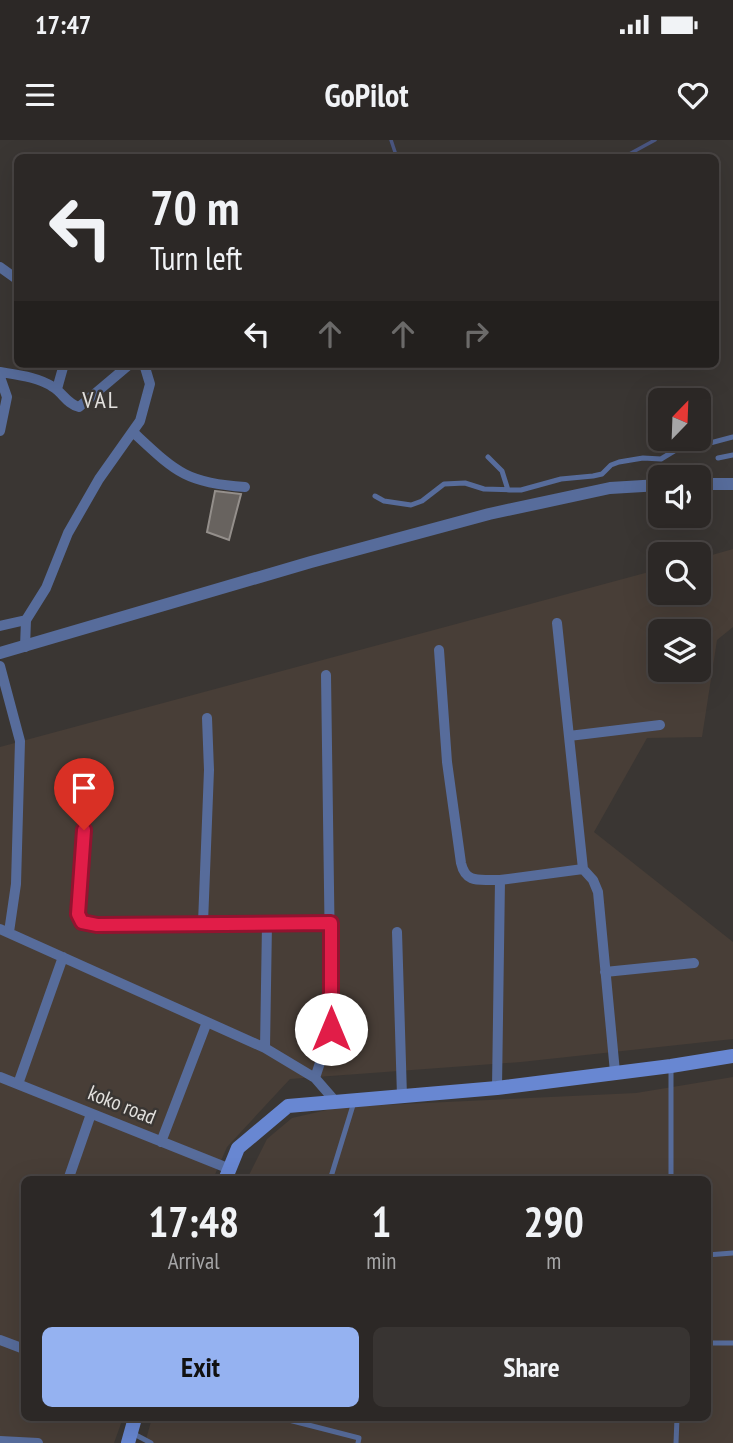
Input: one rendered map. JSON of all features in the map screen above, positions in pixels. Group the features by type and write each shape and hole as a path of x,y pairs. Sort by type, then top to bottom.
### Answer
{"main road":[{"path":"227,1174 238,1148 288,1106 497,1088 733,1056"}],"street":[{"path":"57,388 63,368"},
{"path":"0,431 6,397 0,375 46,382 57,388 73,405 82,406 125,368"},
{"path":"25,647 26,620 46,588 68,533 99,479 140,421 149,384 145,368"},
{"path":"133,432 172,469 215,485 245,487"},
{"path":"711,484 733,484"},
{"path":"0,653 311,562 489,514 610,488 648,486"},
{"path":"0,626 26,620"},
{"path":"557,623 583,869 593,880 598,892 615,1072"},
{"path":"439,650 447,762 464,874 470,879 500,880 583,869"},
{"path":"0,666 20,741 16,884 4,930 265,1048 315,1078 335,1101"},
{"path":"315,1078 331,1029 326,675"},
{"path":"203,923 209,770 207,718"},
{"path":"569,736 660,725"},
{"path":"84,830 78,914 82,922 97,925 331,923"},
{"path":"497,1088 500,880"},
{"path":"265,1048 267,924"},
{"path":"397,933 402,1096"},
{"path":"18,1084 63,957"},
{"path":"605,972 694,963"},
{"path":"161,1142 207,1022"},
{"name":"koko road","path":"0,1077 161,1142 227,1174"},
{"path":"69,1176 92,1114"},
{"path":"0,1340 21,1348"},
{"path":"0,1441 38,1443"}],"lane":[{"path":"375,496 384,501 411,505 444,484 465,483 484,489 521,490 561,479 602,474 611,465 619,462 661,459 679,447 695,447 733,438"},
{"path":"718,458 733,455"},
{"path":"488,457 502,471 508,490"},
{"path":"671,1066 671,1176"},
{"path":"331,1176 355,1099"},
{"path":"711,1255 733,1253"},
{"path":"711,1343 733,1343"},
{"path":"293,1421 359,1438 358,1443"},
{"path":"676,1443 677,1421"},
{"path":"131,1431 151,1443"}],"shaded area":[{"path":"733,549 733,627 717,640 711,679 711,619 648,619 648,682 711,682 702,737 647,738 594,832 733,942 733,1039 521,1062 290,1079 227,1147 214,1176 21,1176 21,1421 122,1421 114,1443 0,1443 0,747 648,572 648,605 711,605 711,555"},
{"path":"733,1077 733,1443 145,1443 151,1421 711,1421 711,1176 248,1176 267,1139 292,1118 340,1107 636,1093"}],"building":[{"path":"215,491 241,494 229,540 207,532"}],"waterway":[{"path":"391,140 396,154"},
{"path":"629,154 655,140"}],"district":[{"name":"VAL","path":"101,400"}],"route":[{"path":"84,830 78,914 82,922 97,925 331,923 331,1029"}]}
